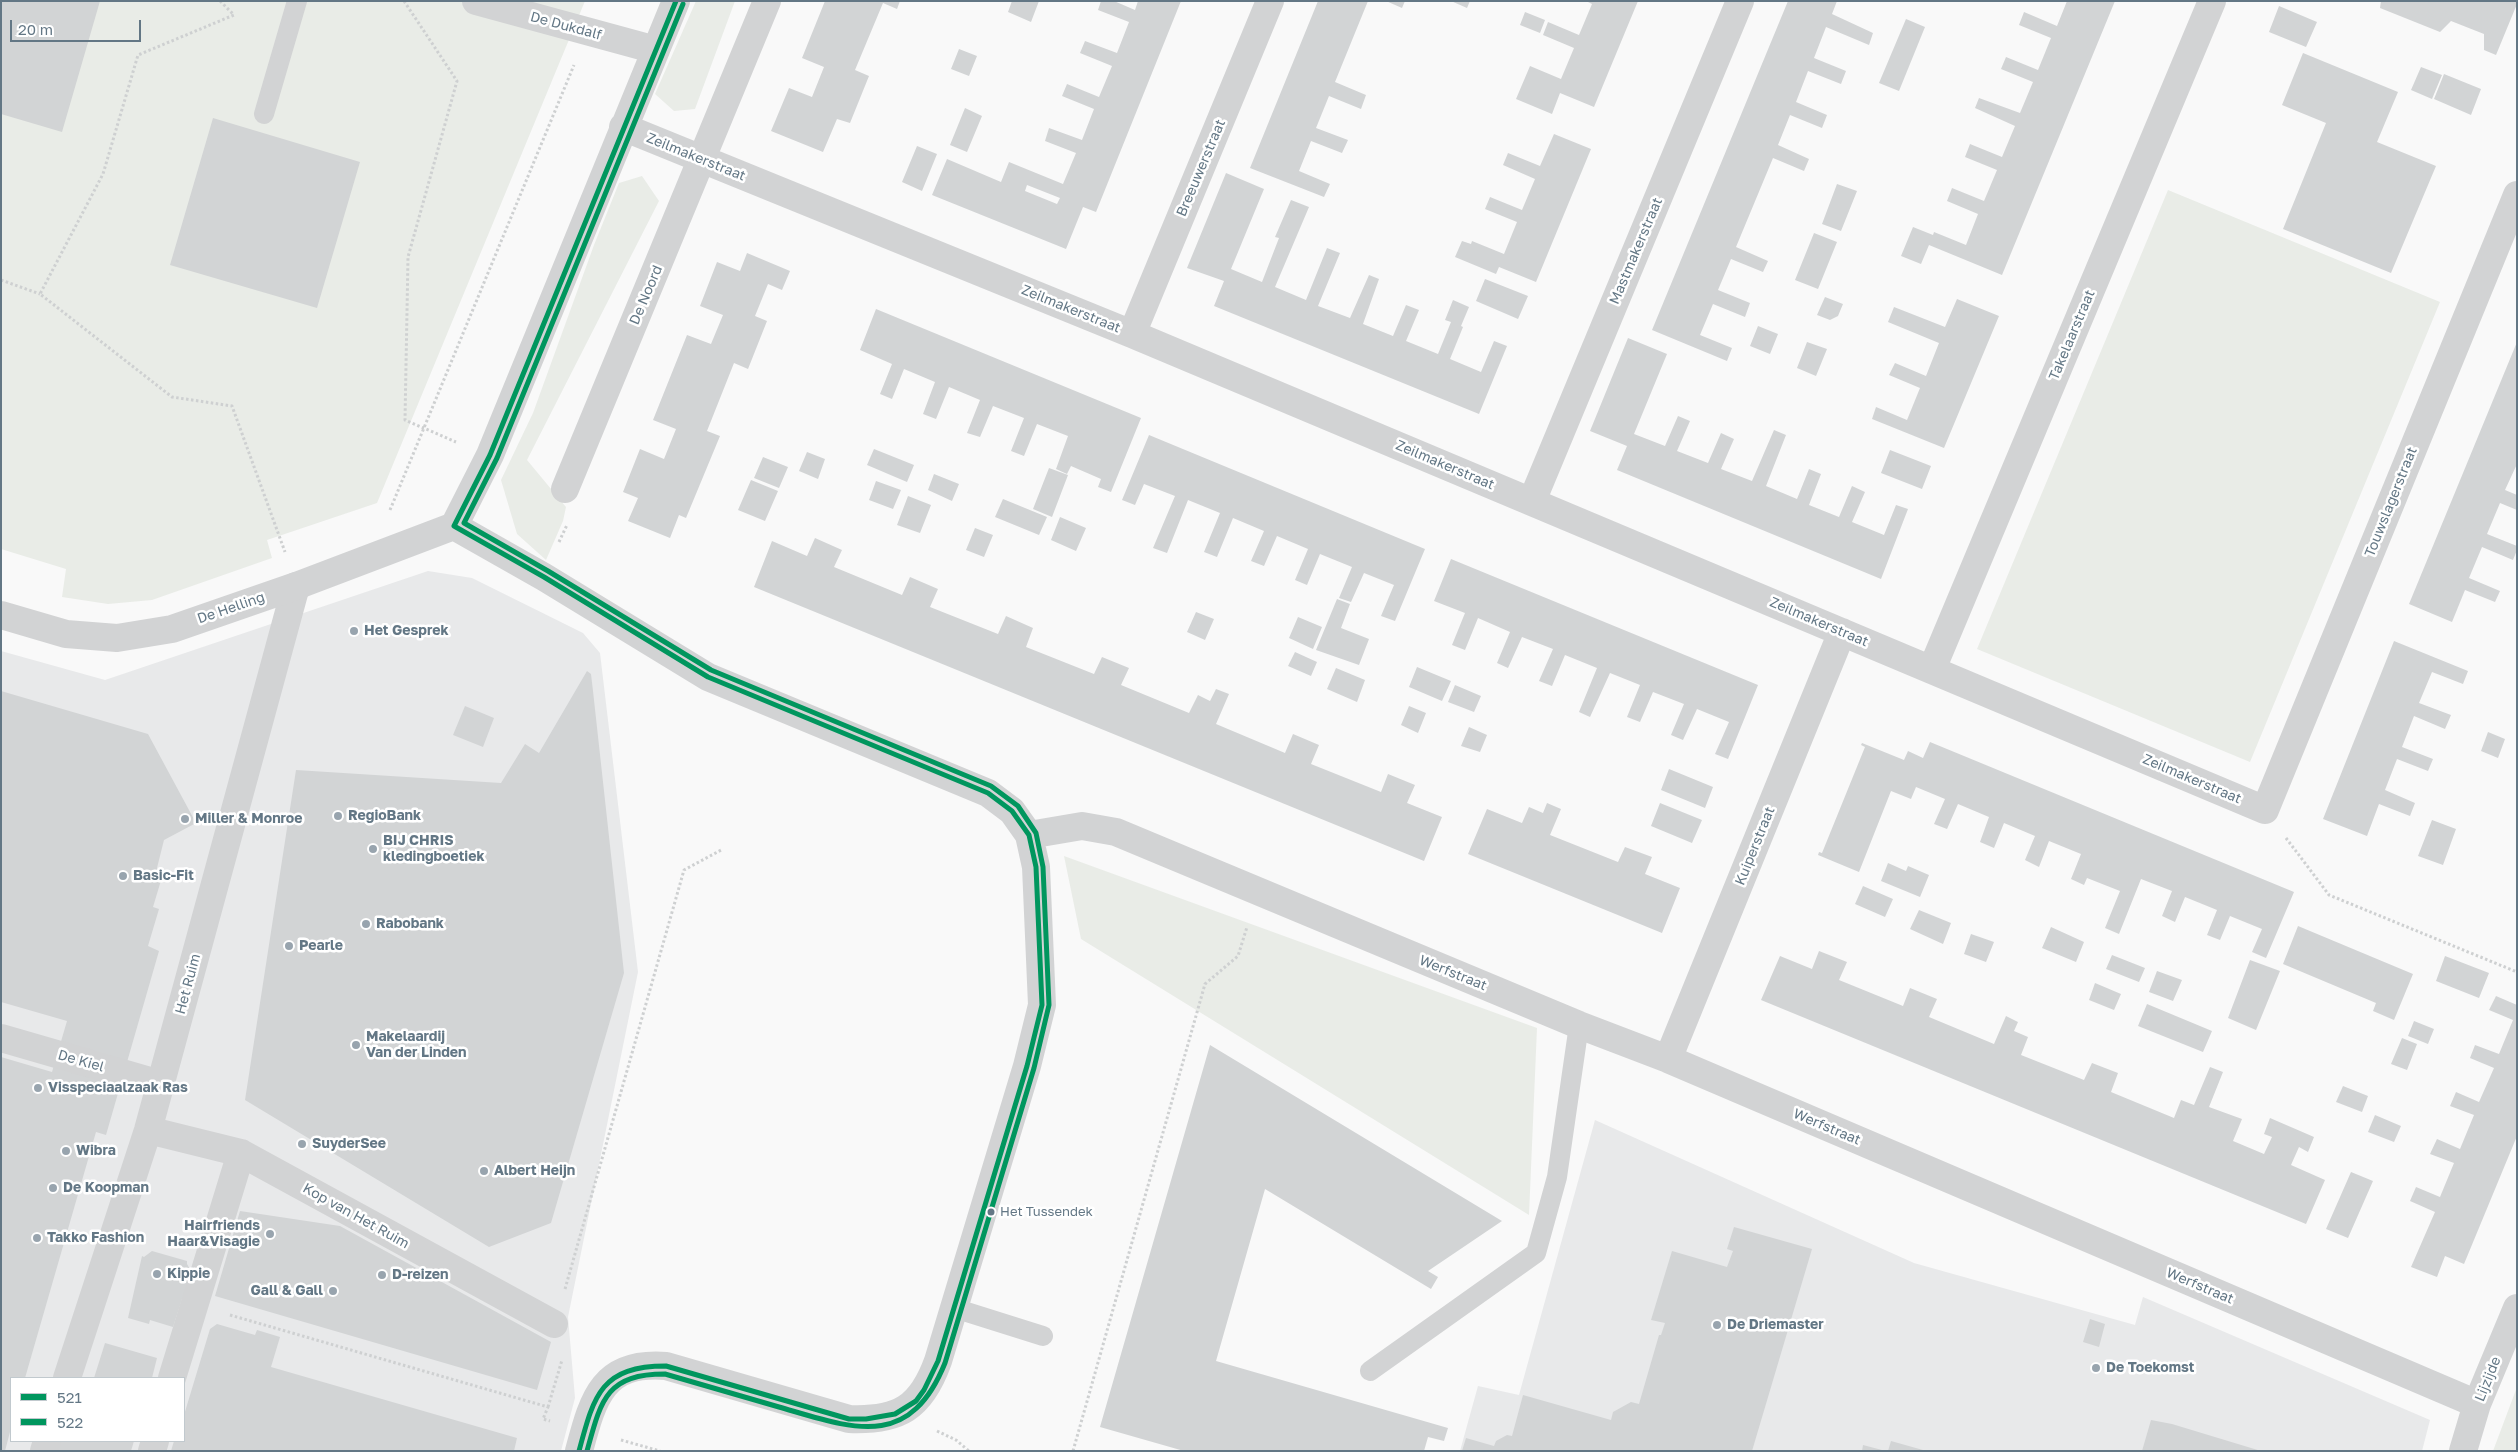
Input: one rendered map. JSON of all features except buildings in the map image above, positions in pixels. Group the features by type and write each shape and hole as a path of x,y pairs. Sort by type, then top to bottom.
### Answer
{"street":[{"name":"De Dukdalf","path":"476,1 656,50"},
{"path":"582,1440 605,1384 619,1373 634,1367 650,1365 666,1366 849,1418 874,1420 898,1412 914,1403 928,1387 954,1308 1027,1066 1042,1005 1036,867 1029,835 1012,811 988,793 708,677 544,577 454,526 490,455 676,1"},
{"name":"De Noord","path":"566,489 767,1"},
{"name":"Breeuwerstraat","path":"1132,334 1270,1"},
{"name":"Mastmakerstraat","path":"1532,501 1740,1"},
{"name":"Takelaarstraat","path":"1932,669 2212,1"},
{"name":"Zeilmakerstraat","path":"623,127 1132,334 2265,810"},
{"name":"Touwslagerstraat","path":"2265,810 2517,195"},
{"name":"De Helling","path":"1,615 66,634 117,638 172,629 296,586 454,526"},
{"name":"Het Ruim","path":"67,1377 148,1130 296,586"},
{"name":"Kuiperstraat","path":"1668,1060 1842,632"},
{"name":"Werfstraat","path":"1029,835 1082,826 1116,832 1257,893 1668,1060 2477,1404"},
{"name":"De Kiel","path":"1,1038 160,1084"},
{"name":"Kop van Het Ruim","path":"148,1130 241,1153 554,1324"},
{"path":"172,1377 193,1304 241,1153"},
{"name":"Lijzijde","path":"2463,1451 2477,1404 2517,1308"}],"lane":[{"path":"264,114 297,1"},
{"path":"1370,1371 1536,1253 1557,1177 1579,1025"},
{"path":"954,1308 1043,1336"}],"path":[{"path":"40,294 103,174 138,55 234,15 220,1"},
{"path":"404,1 457,81 408,257 405,420 490,455"},
{"path":"388,516 588,32"},
{"path":"1,280 40,294 172,397 232,406 296,586"},
{"path":"544,577 580,494 566,489"},
{"path":"284,550 293,547"},
{"path":"2265,810 2329,896 2517,972"},
{"path":"660,1451 582,1440 543,1419 571,1332 554,1324 684,870 723,849"},
{"path":"1073,1451 1205,984 1238,956 1257,893"},
{"path":"193,1304 548,1407"}],"shaded area":[{"path":"1,1 585,1 377,503 267,540 272,558 152,600 108,604 62,597 66,569 1,549"},
{"path":"696,1 735,1 695,109 674,111 655,94"},
{"path":"642,176 659,201 527,460 566,507 563,521 546,560 517,534 501,480 533,413 594,245 619,183"},
{"path":"2168,190 2440,302 2250,762 1977,649"},
{"name":"SuyderSee","path":"428,571 472,578 583,633 600,653 638,972 568,1317 575,1398 561,1451 1,1451 1,651 105,680"},
{"path":"1064,856 1537,1028 1529,1215 1081,939"},
{"path":"1595,1120 1914,1263 2135,1325 2143,1297 2430,1420 2422,1451 1460,1451 1478,1386 1519,1395"},
{"path":"2517,1387 2517,1451 2493,1451"}],"transit line":[{"name":"521","path":"579,1451 590,1414 596,1399 604,1388 614,1378 627,1371 644,1367 666,1366 849,1419 866,1419 895,1414 916,1401 924,1390 938,1361 1027,1066 1042,1005 1036,867 1029,835 1012,811 988,793 708,677 544,577 454,526 490,455 676,1"},
{"name":"522","path":"587,1451 597,1417 609,1393 618,1385 645,1375 665,1374 806,1415 854,1426 876,1426 896,1422 914,1410 931,1391 945,1363 1034,1068 1049,1005 1043,867 1036,833 1018,806 991,786 711,670 548,571 464,523 497,458 683,4"}],"place":[{"name":"Het Gesprek","path":"354,631"},
{"name":"RegioBank","path":"338,816"},
{"name":"Miller & Monroe","path":"185,819"},
{"name":"BIJ CHRIS kledingboetiek","path":"373,849"},
{"name":"Basic-Fit","path":"123,876"},
{"name":"Rabobank","path":"366,924"},
{"name":"Pearle","path":"289,946"},
{"name":"Makelaardij Van der Linden","path":"356,1045"},
{"name":"Visspeciaalzaak Ras","path":"38,1088"},
{"name":"SuyderSee","path":"302,1144"},
{"name":"Wibra","path":"66,1151"},
{"name":"Albert Heijn","path":"484,1171"},
{"name":"De Koopman","path":"53,1188"},
{"name":"Het Tussendek","path":"991,1212"},
{"name":"Hairfriends Haar&Visagie","path":"270,1234"},
{"name":"Takko Fashion","path":"37,1238"},
{"name":"Kippie","path":"157,1274"},
{"name":"D-reizen","path":"382,1275"},
{"name":"Gall & Gall","path":"333,1291"},
{"name":"De Driemaster","path":"1717,1325"},
{"name":"De Toekomst","path":"2096,1368"}]}
